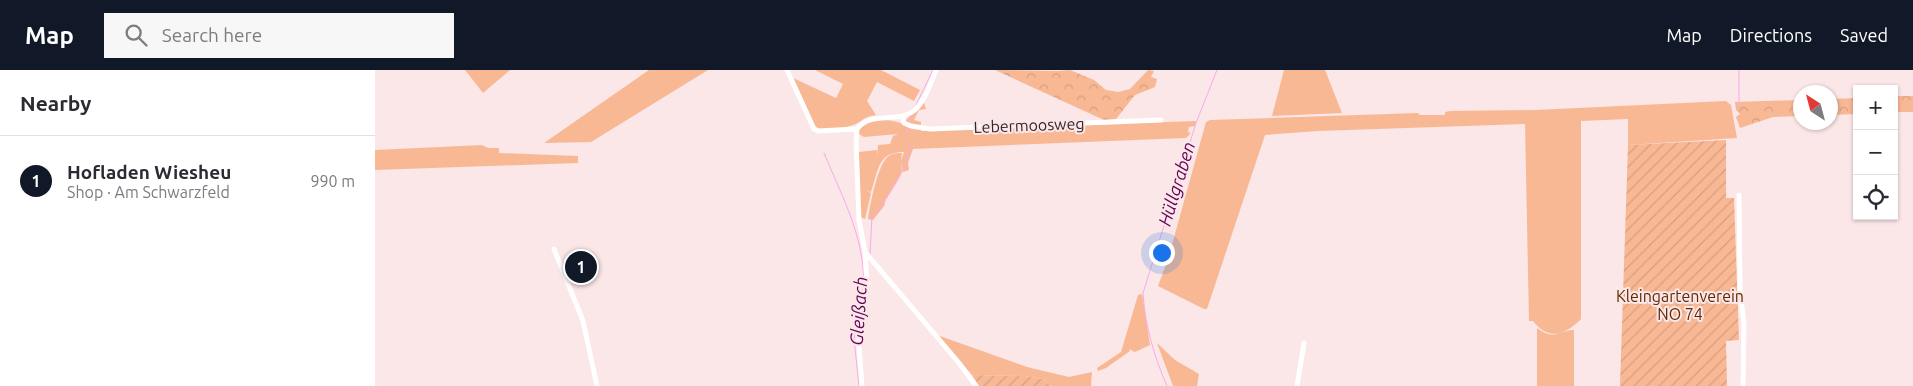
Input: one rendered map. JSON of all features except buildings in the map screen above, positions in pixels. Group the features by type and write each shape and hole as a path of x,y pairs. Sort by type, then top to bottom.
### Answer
{"street":[{"path":"787,70 814,129 818,131 857,129"},
{"path":"862,386 858,345 866,290 865,252 859,220 857,129 862,123 870,120 902,116 916,108 925,97 936,70"},
{"name":"Lebermoosweg","path":"902,116 904,123 930,129 1161,120"},
{"path":"1739,195 1740,290 1744,324 1743,386"},
{"path":"554,249 583,322 597,386"},
{"path":"865,252 959,363 976,386"},
{"path":"1297,386 1304,343"}],"green space":[{"path":"465,70 510,70 483,93"},
{"path":"649,70 708,70 591,142 544,143"},
{"path":"815,70 881,70 920,90 914,101 877,82 867,101 876,115 868,117 857,124 837,129 820,130 815,126 793,78 836,98 843,84"},
{"path":"995,70 1070,70 1094,80 1106,90 1118,92 1130,89 1148,70 1154,71 1151,77 1157,79 1155,87 1135,95 1116,119 1104,120"},
{"path":"1284,70 1325,70 1342,113 1272,116"},
{"path":"1898,96 1913,96 1913,112 1898,112"},
{"path":"1853,98 1853,114 1838,115 1838,99"},
{"path":"923,100 926,109 919,110 914,120 921,122 921,131 1196,121 1195,126 1189,127 1188,132 1191,133 1186,138 913,149 908,163 909,170 903,172 901,162 902,172 886,199 884,206 873,220 868,219 875,184 882,166 886,159 893,154 902,153 901,161 904,152 895,153 889,155 880,164 871,192 867,191 871,193 865,219 860,217 859,152 877,150 877,157 878,145 890,144 893,136 898,134 864,137 859,134 859,130 868,122 879,120 903,124"},
{"path":"1793,100 1793,116 1773,117 1740,128 1736,117 1740,114 1736,110 1735,102"},
{"path":"1726,101 1731,105 1737,138 1628,145 1628,119 1581,121 1581,319 1569,329 1557,334 1545,331 1533,321 1529,321 1525,124 1318,131 1265,135 1207,309 1158,286 1168,259 1206,122 1210,120 1418,113 1420,115 1445,115 1445,112 1450,111 1535,110"},
{"name":"Kleingartenverein NO 74","path":"1726,140 1726,198 1734,198 1739,340 1726,341 1727,386 1620,386 1628,145"},
{"path":"482,145 488,148 499,148 499,153 578,156 578,163 375,170 375,150"},
{"path":"1142,294 1150,345 1135,352 1129,349 1130,351 1106,368 1098,371 1097,368 1121,352 1138,295"},
{"path":"1537,328 1552,335 1574,330 1574,386 1537,386"},
{"path":"937,335 1027,367 1069,377 1092,372 1091,386 1051,386 1043,379 1024,376 972,375"},
{"path":"1157,343 1175,360 1199,374 1197,386 1173,386"},
{"path":"972,375 1024,376 1043,379 1051,386 979,386"}],"waterway":[{"path":"916,105 933,70"},
{"name":"Hüllgraben","path":"1167,386 1151,341 1143,293 1196,123 1217,70"},
{"path":"1739,70 1739,107"},
{"path":"910,122 913,114"},
{"path":"906,135 908,126"},
{"path":"908,143 909,151"},
{"name":"Gleißach","path":"824,153 846,204 858,239 864,275 863,294"},
{"path":"870,254 872,216 894,187 903,170 908,154"},
{"name":"Gleißach","path":"859,313 854,339 859,386"}],"place":[{"name":"Hofladen Wiesheu","path":"581,267"}]}
